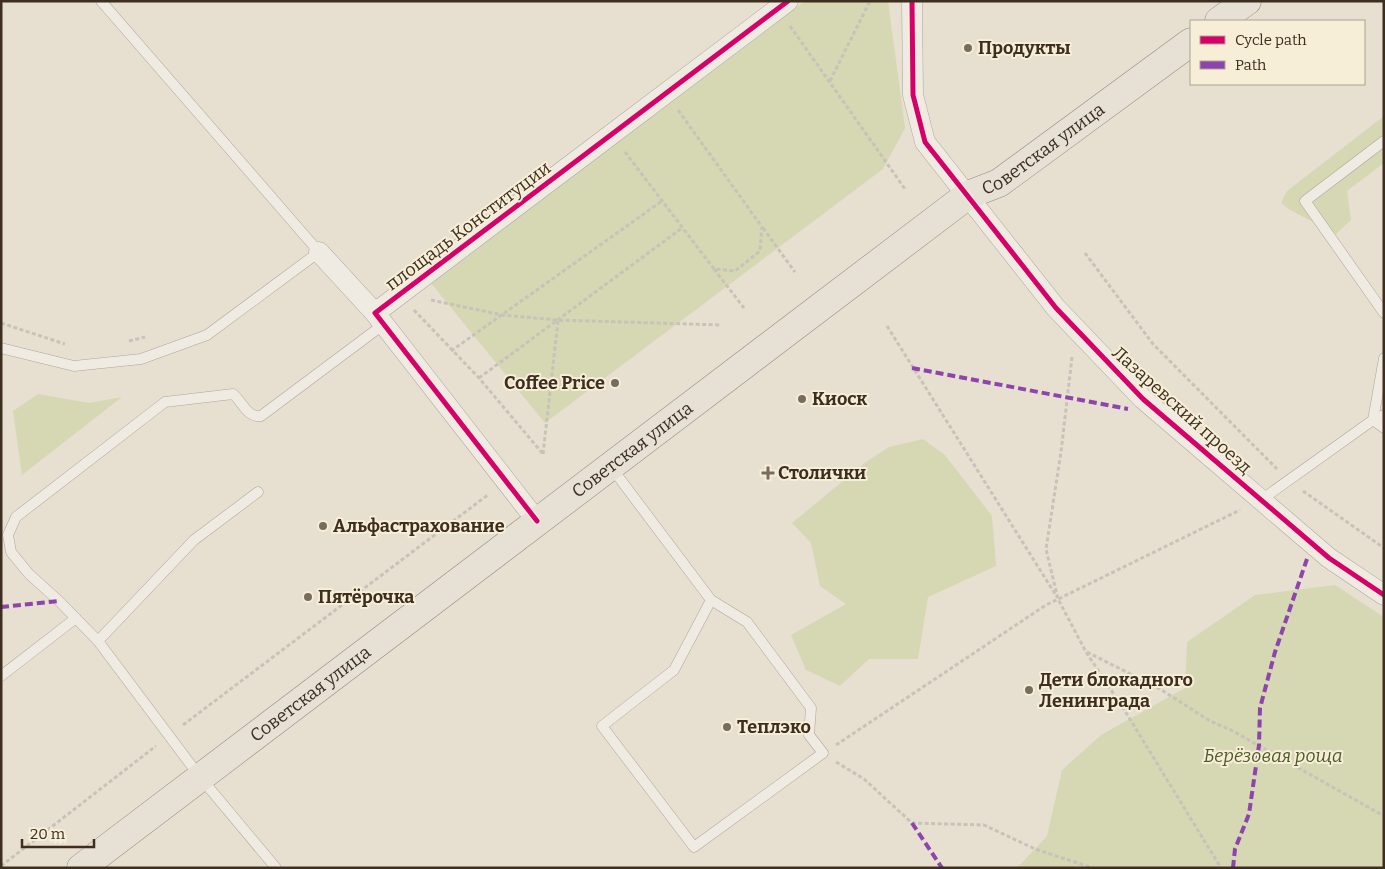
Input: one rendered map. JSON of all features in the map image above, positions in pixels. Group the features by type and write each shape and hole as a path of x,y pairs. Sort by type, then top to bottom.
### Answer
{"main road":[{"path":"1220,20 1247,1"},
{"name":"Советская улица","path":"81,868 968,195 999,183 1190,43"}],"street":[{"name":"Лазаревский проезд","path":"912,1 913,95 924,142 1056,308 1143,399 1329,558 1384,595"},
{"name":"площадь Конституции","path":"379,318 612,135 783,5"},
{"name":"площадь Конституции","path":"319,252 379,318 537,521"}],"lane":[{"path":"1,348 74,366 141,359 206,334 319,252 101,1"},
{"path":"1384,142 1304,202 1384,313"},
{"path":"276,868 200,777 98,642 76,618 29,574 11,552 8,534 16,517 166,402 233,394 250,414 255,417 261,416 379,318"},
{"path":"1373,420 1384,358"},
{"path":"1261,500 1373,420 1384,415"},
{"path":"1373,420 1384,428"},
{"path":"611,467 711,600 747,622 811,708 808,735 823,753 694,847 602,726 674,670 711,600"},
{"path":"98,642 194,540 258,492"},
{"path":"1,676 76,618"}],"path":[{"path":"830,81 870,1"},
{"path":"783,5 830,81 905,189"},
{"path":"666,94 796,272"},
{"path":"612,135 744,308"},
{"path":"617,159 625,153"},
{"path":"452,351 662,201"},
{"path":"714,269 735,271 760,251 762,227"},
{"path":"479,378 682,228"},
{"path":"1085,253 1153,344 1288,481 1384,548"},
{"path":"433,293 425,298 502,315 558,320 721,325"},
{"path":"418,303 412,308 479,378 543,454 558,320"},
{"path":"1,323 70,345"},
{"path":"887,326 1058,599 1086,652 1126,711 1221,868"},
{"path":"1058,599 1046,549 1061,452 1076,329"},
{"path":"123,342 150,336"},
{"path":"1,866 169,736 506,482"},
{"path":"1093,868 1035,849 984,825 912,823 864,778 823,753 1046,605 1261,500"},
{"path":"1086,652 1160,688 1210,721 1231,730 1384,816"}],"green space":[{"path":"805,1 888,1 905,128 883,169 545,423 430,282"},
{"path":"1384,116 1384,163 1347,191 1351,220 1336,234 1290,210 1281,203 1287,191"},
{"path":"38,394 89,403 122,397 22,475 13,411"},
{"path":"923,439 945,455 992,516 996,566 928,597 918,659 869,659 840,686 806,670 791,635 846,604 820,586 811,543 792,523 866,462 889,447"},
{"name":"Берёзовая роща","path":"1335,585 1384,617 1384,868 1017,868 1047,836 1062,770 1101,735 1185,688 1187,642 1255,595"}],"marked path":[{"path":"912,368 1128,409"},
{"path":"1233,868 1235,849 1249,814 1259,745 1260,708 1275,652 1307,559"},
{"path":"1,607 59,601"},
{"path":"912,823 942,868"}],"cycle path":[{"path":"537,521 375,313 788,1"},
{"path":"912,1 913,95 925,142 1056,308 1143,399 1329,558 1384,595"}],"place":[{"name":"Продукты","path":"968,48"},
{"name":"Coffee Price","path":"615,383"},
{"name":"Киоск","path":"802,399"},
{"name":"Столички","path":"768,473"},
{"name":"Альфастрахование","path":"323,526"},
{"name":"Пятёрочка","path":"308,597"},
{"name":"Дети блокадного Ленинграда","path":"1029,690"},
{"name":"Теплэко","path":"727,727"}]}
